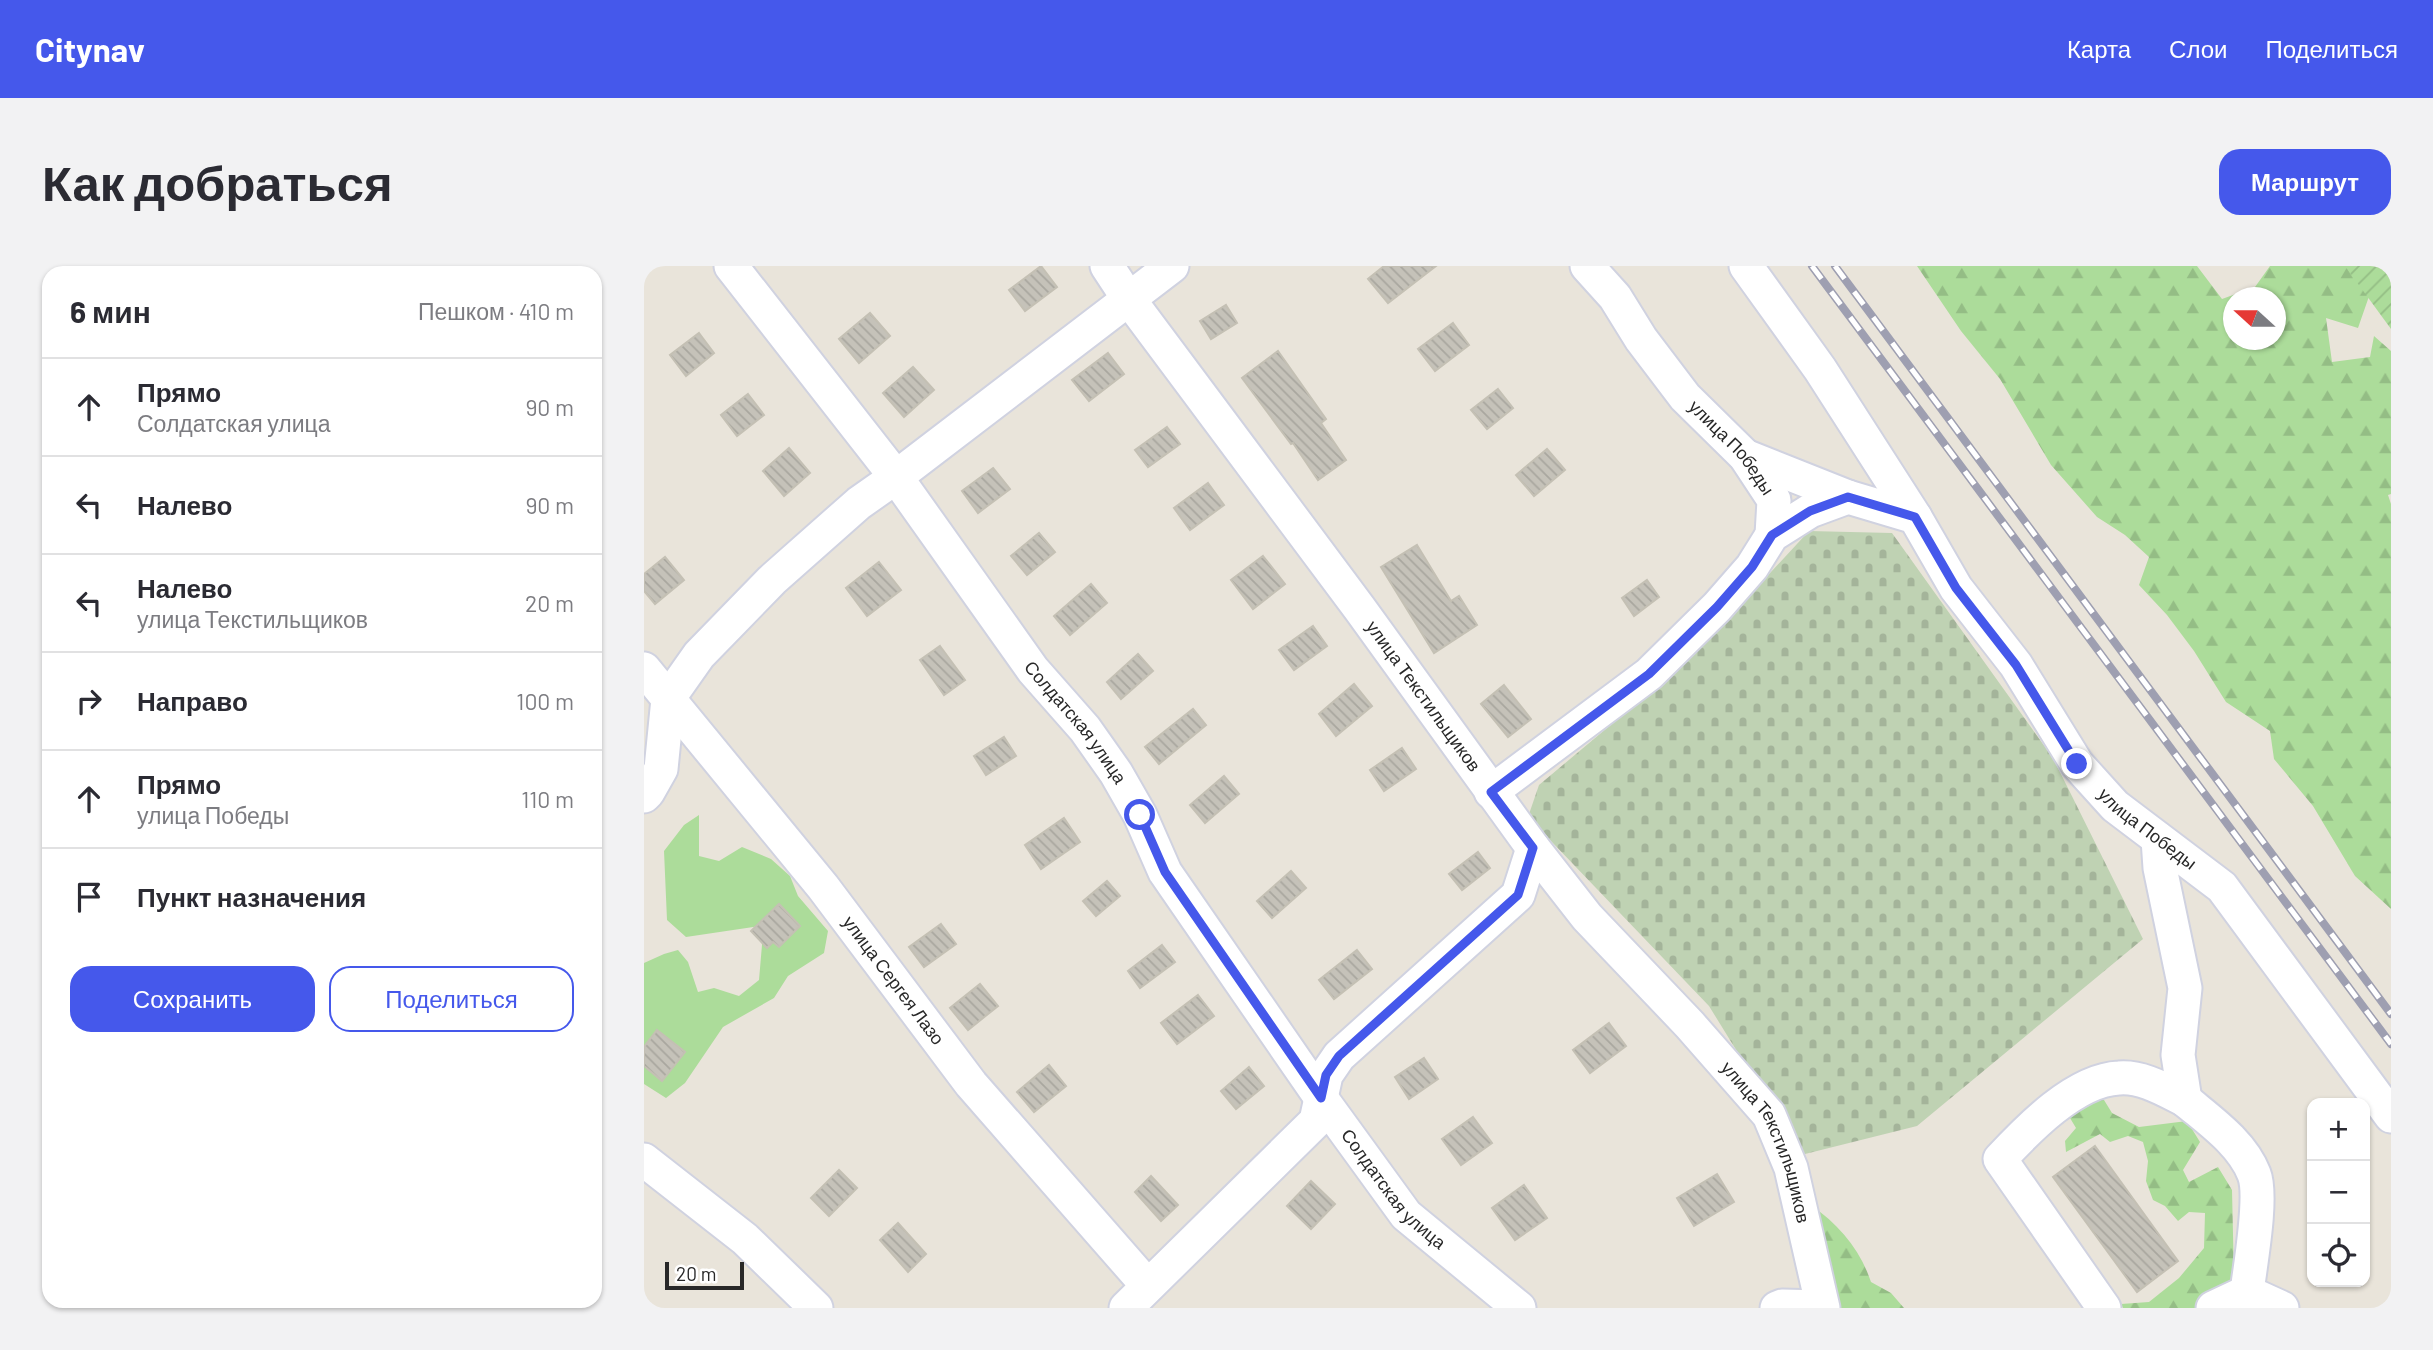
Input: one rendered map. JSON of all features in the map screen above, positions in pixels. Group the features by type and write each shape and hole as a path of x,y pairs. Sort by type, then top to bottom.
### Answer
{"street":[{"name":"Солдатская улица","path":"731,266 896,477 1033,670 1085,729 1116,773 1140,815 1165,872 1321,1098 1406,1215 1519,1308"},
{"name":"улица Текстильщиков","path":"1107,266 1533,848 1587,917 1690,1025 1769,1115 1791,1168 1822,1307"},
{"path":"644,796 661,769 668,699 699,655 772,580 859,503 1172,266"},
{"name":"улица Победы","path":"1587,266 1615,297 1685,397 1745,456 1774,500 1772,535"},
{"name":"улица Победы","path":"1746,266 1820,369 1915,517 1956,588 2016,665 2077,764 2115,806 2222,887 2391,1116"},
{"path":"1745,456 1848,497 1915,517"},
{"path":"1491,792 1649,674 1717,607 1752,567 1772,535 1810,511 1848,497"},
{"name":"улица Сергея Лазо","path":"644,670 823,887 971,1084 1137,1296"},
{"path":"2158,839 2160,868 2185,988 2178,1055 2185,1100"},
{"path":"1137,1296 1316,1121 1326,1075 1339,1056 1518,895 1533,848"},
{"path":"2104,1308 2000,1159 2034,1123 2090,1084 2120,1077 2154,1084 2185,1100 2224,1133 2245,1159 2255,1176 2257,1210 2247,1292"},
{"path":"644,1160 745,1239 816,1308"},
{"path":"2213,1308 2247,1292 2282,1308"},
{"path":"1777,1308 1822,1307"}],"green space":[{"path":"1917,266 2197,266 2223,299 2223,350 2286,350 2286,287 2255,287 2270,266 2364,266 2374,282 2358,328 2326,318 2332,362 2370,357 2374,336 2391,351 2391,494 2388,495 2391,504 2391,909 2355,876 2313,806 2274,759 2270,731 2226,702 2194,651 2167,615 2139,585 2149,557 2125,535 2097,517 2051,465 2000,379 1961,331"},
{"path":"2345,266 2391,266 2391,329"},
{"path":"1809,531 1892,533 2053,758 2143,939 1917,1126 1801,1155 1709,1006 1528,817 1539,785 1693,656"},
{"path":"699,815 699,856 719,861 742,847 771,859 790,876 798,896 828,931 824,953 788,976 774,998 723,1027 685,1083 666,1098 644,1084 644,963 678,950 688,962 698,992 714,988 739,996 759,980 762,945 760,926 686,937 667,920 664,851 684,825"},
{"path":"2084,1097 2104,1100 2112,1113 2139,1127 2187,1121 2200,1142 2183,1170 2189,1182 2218,1167 2232,1190 2234,1278 2241,1308 2123,1308 2121,1304 2149,1302 2179,1278 2204,1248 2205,1213 2189,1212 2178,1221 2165,1206 2153,1200 2146,1181 2148,1161 2143,1142 2128,1136 2110,1142 2100,1134 2066,1152 2065,1141 2076,1128 2067,1113"},
{"path":"1811,1205 1831,1221 1855,1248 1871,1282 1891,1293 1904,1308 1813,1308"}],"building":[{"path":"1041,266 1057,287 1025,311 1009,290"},
{"path":"1384,266 1436,266 1388,303 1368,279"},
{"path":"1226,305 1237,323 1211,339 1200,321"},
{"path":"870,313 890,336 859,363 839,339"},
{"path":"1453,323 1469,345 1435,371 1418,349"},
{"path":"699,333 714,353 686,376 670,355"},
{"path":"1278,351 1326,419 1321,423 1346,460 1318,480 1242,378"},
{"path":"1108,353 1124,374 1089,401 1072,380"},
{"path":"913,367 934,390 904,417 883,393"},
{"path":"1498,389 1513,408 1487,429 1471,410"},
{"path":"748,394 764,415 737,436 721,415"},
{"path":"1167,427 1180,444 1148,467 1135,450"},
{"path":"789,448 810,473 784,496 763,471"},
{"path":"1547,449 1565,470 1534,496 1516,475"},
{"path":"993,468 1010,489 978,513 962,491"},
{"path":"1208,483 1224,505 1190,530 1174,508"},
{"path":"1039,533 1055,552 1027,575 1011,556"},
{"path":"1417,545 1451,601 1459,596 1477,625 1434,653 1381,567"},
{"path":"1263,556 1285,584 1253,609 1231,580"},
{"path":"665,557 684,580 655,604 644,591 644,574"},
{"path":"879,562 901,590 867,616 846,588"},
{"path":"1647,580 1659,597 1634,616 1622,598"},
{"path":"1091,584 1107,603 1070,635 1054,616"},
{"path":"1313,626 1327,646 1294,670 1279,650"},
{"path":"940,646 965,680 944,695 920,660"},
{"path":"1138,654 1153,671 1121,699 1107,682"},
{"path":"1354,684 1372,706 1336,736 1319,714"},
{"path":"1504,685 1531,719 1508,737 1481,704"},
{"path":"1193,709 1206,725 1159,764 1145,747"},
{"path":"1004,737 1016,756 986,775 974,756"},
{"path":"1402,748 1416,769 1384,791 1370,770"},
{"path":"1224,776 1239,794 1205,823 1190,805"},
{"path":"1064,818 1080,842 1041,869 1025,845"},
{"path":"1478,852 1490,868 1462,890 1449,874"},
{"path":"1291,871 1306,888 1272,918 1257,901"},
{"path":"1107,881 1120,896 1096,916 1083,901"},
{"path":"779,904 800,926 779,947 773,942 767,948 751,931"},
{"path":"941,924 956,944 924,967 909,947"},
{"path":"1162,945 1175,962 1140,988 1128,971"},
{"path":"1357,950 1372,969 1334,999 1319,980"},
{"path":"980,984 998,1006 968,1030 950,1008"},
{"path":"1198,995 1214,1016 1177,1044 1161,1023"},
{"path":"1609,1023 1626,1046 1590,1073 1573,1050"},
{"path":"657,1030 685,1052 662,1081 644,1066 644,1047"},
{"path":"1424,1058 1438,1079 1409,1099 1395,1077"},
{"path":"1049,1065 1066,1086 1034,1112 1017,1092"},
{"path":"1249,1067 1264,1086 1236,1109 1221,1091"},
{"path":"1473,1117 1492,1143 1461,1165 1442,1139"},
{"path":"2095,1146 2178,1261 2137,1292 2053,1177"},
{"path":"839,1170 857,1188 829,1216 811,1198"},
{"path":"1717,1174 1734,1202 1694,1226 1677,1198"},
{"path":"1151,1176 1178,1205 1161,1221 1135,1192"},
{"path":"1311,1181 1335,1204 1311,1229 1287,1206"},
{"path":"1524,1185 1547,1218 1515,1240 1492,1208"},
{"path":"898,1223 926,1254 908,1272 880,1240"}],"railway":[{"path":"1812,266 2391,1044"},
{"path":"1835,266 2391,1014"}],"route":[{"path":"1140,815 1165,872 1321,1098 1326,1075 1339,1056 1518,895 1533,848 1491,792 1649,674 1717,607 1752,567 1772,535 1810,511 1848,497 1915,517 1956,588 2016,665 2077,764"}]}
